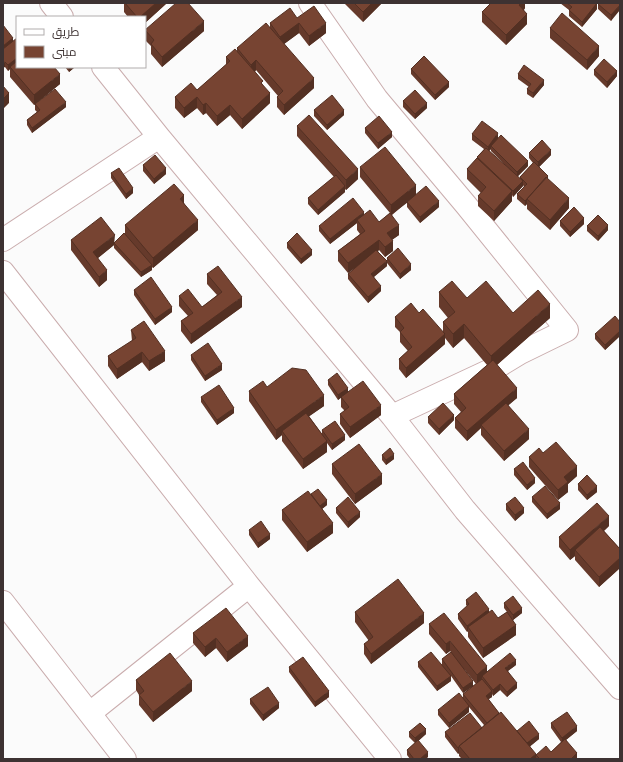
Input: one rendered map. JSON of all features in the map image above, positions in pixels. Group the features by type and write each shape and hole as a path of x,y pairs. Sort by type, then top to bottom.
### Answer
{"street":[{"path":"51,3 61,16"},
{"path":"310,3 377,99 466,205 567,330 520,353 497,367 392,416"},
{"path":"104,68 159,137 392,416 465,510 620,688"},
{"path":"3,240 159,137"},
{"path":"3,272 249,586 390,759"},
{"path":"90,713 249,586"},
{"path":"3,602 125,759"}],"building":[{"path":"125,3 156,3 141,16 136,16"},
{"path":"176,3 188,3 204,21 162,57 151,44 154,40 146,29"},
{"path":"354,3 372,3 363,12"},
{"path":"491,3 521,3 519,5 527,14 506,35 482,12"},
{"path":"567,3 597,3 582,22 569,10 572,7"},
{"path":"620,3 620,5 611,15 598,4"},
{"path":"314,6 326,23 309,36 299,23 280,37 270,23 290,8 297,18"},
{"path":"562,13 599,46 587,60 550,28"},
{"path":"266,23 314,78 284,105 277,97 283,91 256,60 251,65 237,48"},
{"path":"3,25 13,38 3,46"},
{"path":"16,39 16,59 8,65 5,62 3,63 3,49"},
{"path":"235,49 263,81 261,83 270,93 242,119 230,105 217,116 206,103 203,105 197,97 184,108 175,97 191,83 197,90 230,61 226,57"},
{"path":"424,56 449,82 435,95 411,69"},
{"path":"604,59 617,71 607,82 594,70"},
{"path":"16,62 16,68 55,68 60,74 34,95 10,67"},
{"path":"524,65 544,80 533,93 527,89 531,84 518,74"},
{"path":"3,86 9,93 3,99"},
{"path":"55,89 66,102 32,128 27,120 40,110 35,104"},
{"path":"415,90 427,103 415,114 403,101"},
{"path":"332,95 344,110 327,125 314,110"},
{"path":"309,115 358,169 346,180 297,126"},
{"path":"379,116 392,132 378,143 365,128"},
{"path":"482,121 498,133 488,147 472,134"},
{"path":"501,135 528,161 517,172 491,146"},
{"path":"542,140 551,150 538,162 529,153"},
{"path":"385,147 416,185 391,205 360,167"},
{"path":"486,148 523,181 513,191 477,157"},
{"path":"155,155 166,168 154,179 143,165"},
{"path":"477,158 512,191 494,211 478,196 486,187 467,169"},
{"path":"534,162 548,176 525,201 517,194 527,184 520,177"},
{"path":"119,168 133,188 126,194 111,173"},
{"path":"336,175 345,186 318,210 308,198"},
{"path":"546,177 569,198 550,220 527,199"},
{"path":"174,184 184,195 180,199 198,220 153,258 125,225"},
{"path":"426,186 439,201 420,217 407,202"},
{"path":"353,198 364,212 330,239 319,226"},
{"path":"574,207 584,218 570,232 560,221"},
{"path":"370,210 379,222 390,213 399,225 387,233 393,241 385,247 379,240 348,263 338,251 365,231 357,220"},
{"path":"598,215 608,225 598,236 587,226"},
{"path":"101,217 115,235 93,252 107,270 99,277 71,240"},
{"path":"124,233 152,265 141,272 114,243"},
{"path":"297,233 312,250 301,259 287,243"},
{"path":"398,248 411,264 400,274 387,258"},
{"path":"376,250 387,261 371,274 381,286 368,297 348,274"},
{"path":"218,266 242,297 191,334 181,321 193,313 179,296 188,289 202,307 222,292 207,274"},
{"path":"151,277 172,307 155,319 134,290"},
{"path":"452,281 467,298 486,281 513,313 538,290 550,304 491,356 464,324 453,334 443,322 455,312 439,292"},
{"path":"411,303 419,313 423,309 445,334 406,368 399,359 412,347 400,332 404,328 395,317"},
{"path":"615,316 620,322 620,331 605,345 595,334"},
{"path":"144,321 165,351 149,361 142,352 117,369 108,356 136,338 131,330"},
{"path":"208,343 222,364 205,376 191,355"},
{"path":"493,360 517,388 467,431 455,418 466,408 454,394"},
{"path":"292,368 306,370 324,395 276,430 249,391 263,381 267,387"},
{"path":"337,373 348,388 338,395 328,380"},
{"path":"363,381 381,405 350,427 340,414 349,407 341,397"},
{"path":"219,385 234,408 217,420 201,397"},
{"path":"443,403 454,415 439,429 428,417"},
{"path":"506,403 529,429 504,451 481,425"},
{"path":"306,413 327,441 303,459 282,431"},
{"path":"335,421 345,435 332,444 322,430"},
{"path":"556,442 577,466 564,477 568,482 558,490 529,457 539,448 543,453"},
{"path":"359,444 382,474 355,494 332,464"},
{"path":"390,448 394,454 386,460 382,455"},
{"path":"523,462 535,478 527,485 514,469"},
{"path":"587,475 597,486 587,495 578,484"},
{"path":"545,486 560,503 547,514 532,497"},
{"path":"318,489 327,500 320,506 311,494"},
{"path":"308,491 333,523 307,542 282,510"},
{"path":"348,497 360,512 348,522 336,508"},
{"path":"515,497 524,508 515,515 506,504"},
{"path":"597,503 609,516 570,550 559,537"},
{"path":"261,521 270,534 258,543 249,530"},
{"path":"600,527 620,549 620,558 599,577 575,550"},
{"path":"398,579 424,613 371,654 364,644 373,637 355,612"},
{"path":"476,592 489,609 467,626 458,614 469,604 466,600"},
{"path":"513,596 522,608 513,615 504,603"},
{"path":"226,608 248,636 227,652 216,638 205,647 193,633"},
{"path":"492,610 498,618 507,612 516,625 483,648 468,627"},
{"path":"444,613 487,666 477,675 450,641 446,644 429,624"},
{"path":"431,652 451,676 437,686 418,662"},
{"path":"451,652 473,681 463,688 442,659"},
{"path":"170,653 192,681 153,712 139,695 144,691 136,680"},
{"path":"510,653 516,660 505,668 517,683 507,692 500,684 493,690 482,676"},
{"path":"303,657 329,691 315,702 289,667"},
{"path":"482,679 492,691 486,696 499,713 487,723 463,694"},
{"path":"268,687 279,703 263,715 250,699"},
{"path":"459,693 469,706 449,723 438,710"},
{"path":"501,712 536,754 530,759 470,759 459,746"},
{"path":"567,712 577,726 562,738 551,723"},
{"path":"470,713 482,728 458,748 445,732"},
{"path":"529,721 539,734 527,743 517,731"},
{"path":"420,723 426,729 415,738 409,732"},
{"path":"565,739 577,753 571,759 540,759 536,755 546,746 551,752"},
{"path":"418,740 428,752 420,759 414,759 407,750"}]}
